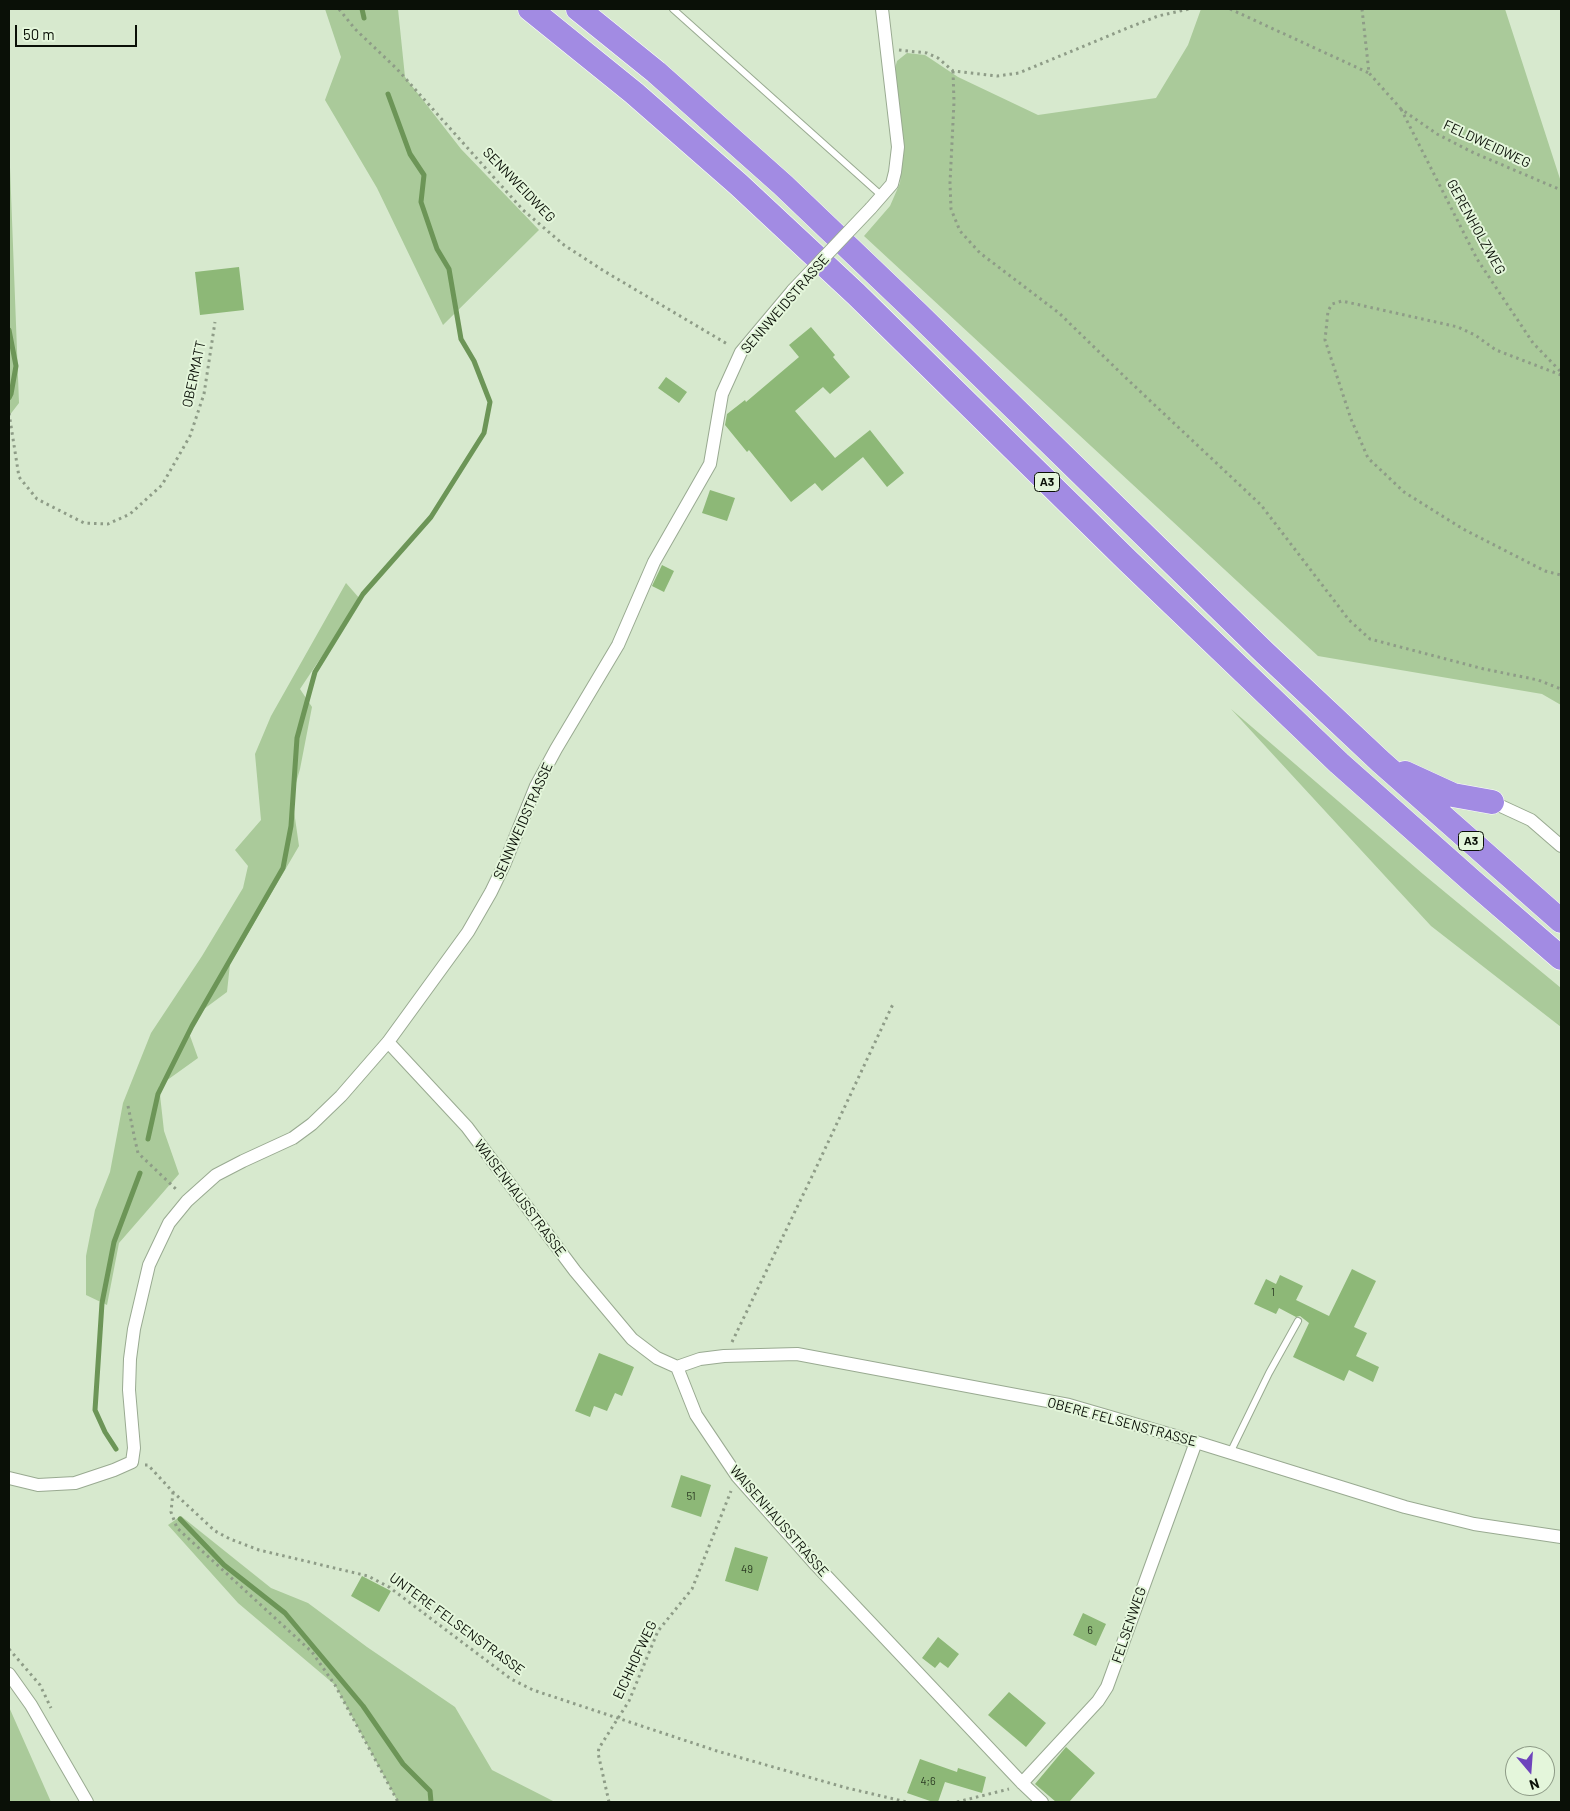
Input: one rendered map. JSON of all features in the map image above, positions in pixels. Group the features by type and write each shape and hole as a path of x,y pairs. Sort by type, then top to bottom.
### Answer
{"highway":[{"name":"A3","path":"530,9 634,93 738,184 856,294 1128,561 1339,763 1472,882 1561,958"},
{"name":"A3","path":"578,9 656,72 783,184 1265,653 1381,762 1561,921"},
{"path":"1381,762 1453,795 1492,802"}],"street":[{"name":"SENNWEIDSTRASSE","path":"132,1462 134,1448 129,1390 130,1360 142,1290 149,1265 169,1223 186,1201 216,1175 293,1138 312,1124 341,1096 388,1042 468,932 504,865 536,786 618,645 654,562 710,464 722,394 741,352 793,290 892,184 898,146 882,9"},
{"path":"1492,802 1532,820 1561,846"},
{"name":"WAISENHAUSSTRASSE","path":"388,1042 467,1127 575,1271 632,1339 657,1358 677,1367 696,1415 737,1476 816,1565 1042,1802"},
{"name":"OBERE FELSENSTRASSE","path":"677,1367 700,1359 724,1356 797,1354 1069,1405 1405,1507 1474,1524 1561,1537"},
{"name":"FELSENWEG","path":"1022,1783 1098,1701 1108,1687 1139,1596 1196,1442"},
{"path":"9,1478 38,1485 76,1483 132,1462"},
{"path":"9,1674 31,1705 87,1802"}],"lane":[{"path":"673,9 882,196"},
{"path":"1230,1453 1269,1373 1298,1321"}],"path":[{"name":"SENNWEIDWEG","path":"340,9 355,29 397,69 523,210 564,245 604,271 741,352"},
{"path":"887,50 927,52 938,58 953,71 996,76 1019,73 1158,16 1189,9"},
{"path":"1230,9 1369,73"},
{"path":"1362,9 1369,73"},
{"path":"953,71 951,209 960,231 980,253 1059,313 1261,506 1349,620 1370,639 1484,669 1538,680 1561,689"},
{"name":"FELDWEIDWEG","path":"1369,73 1401,109 1437,134 1472,152 1561,190"},
{"name":"GERENHOLZWEG","path":"1401,109 1477,259 1533,343 1561,373"},
{"path":"1561,373 1496,350 1475,335 1458,327 1342,301 1332,304 1328,310 1325,340 1351,419 1368,458 1404,492 1463,529 1545,571 1561,575"},
{"name":"OBERMATT","path":"9,413 18,477 37,499 84,523 108,524 115,521 130,514 162,485 190,436 204,394 215,322"},
{"path":"724,1356 812,1177 892,1004"},
{"path":"128,1106 138,1152 171,1183 186,1201"},
{"name":"UNTERE FELSENSTRASSE","path":"132,1462 148,1465 215,1531 259,1550 368,1576 389,1587 511,1680 533,1690 717,1751 847,1788 907,1802"},
{"name":"EICHHOFWEG","path":"608,1802 598,1753 599,1748 629,1701 658,1630 692,1589 737,1476"},
{"path":"174,1492 171,1512 177,1528 312,1652 335,1685 398,1802"},
{"path":"957,1802 1008,1790 1022,1783"}],"green space":[{"path":"325,9 398,9 405,77 461,149 539,230 443,325 377,188 325,100 341,57"},
{"path":"1201,9 1505,9 1561,182 1561,705 1542,694 1318,656 864,236 890,206 900,183 903,150 894,72 897,61 907,53 925,55 958,77 1038,115 1156,98 1188,45"},
{"path":"9,141 19,403 9,416"},
{"path":"346,583 360,599 300,689 312,707 300,769 292,797 299,846 230,964 227,992 204,1009 189,1033 198,1058 159,1086 164,1131 179,1174 119,1243 107,1305 86,1295 86,1256 95,1210 110,1172 123,1103 151,1033 202,956 243,888 248,866 235,850 261,820 255,754 271,716"},
{"path":"1231,709 1423,874 1561,988 1561,1027 1431,926"},
{"path":"181,1516 271,1588 308,1603 367,1647 455,1707 492,1770 555,1802 398,1802 335,1685 238,1603 168,1525"},
{"path":"9,1707 51,1802 9,1802"}],"building":[{"path":"239,267 244,310 200,315 195,272"},
{"path":"811,327 835,355 833,357 850,377 830,394 823,387 795,411 835,458 870,430 904,473 887,487 863,457 822,491 815,483 791,502 749,450 747,452 725,425 727,414 745,400 746,402 799,357 789,345"},
{"path":"666,377 687,392 679,403 658,388"},
{"path":"710,490 735,498 727,521 702,513"},
{"path":"662,565 674,571 664,592 652,586"},
{"path":"1352,1269 1376,1281 1354,1327 1367,1333 1356,1356 1379,1367 1373,1382 1349,1370 1344,1381 1293,1357 1309,1323 1300,1316 1296,1317 1279,1308 1276,1314 1254,1304 1266,1279 1276,1284 1280,1275 1303,1286 1296,1300 1329,1316"},
{"path":"599,1353 634,1367 622,1396 615,1393 607,1411 594,1406 590,1417 575,1411"},
{"path":"681,1475 711,1485 701,1517 671,1507"},
{"path":"735,1547 768,1557 758,1591 725,1581"},
{"path":"362,1576 391,1591 379,1612 351,1596"},
{"path":"1083,1613 1106,1624 1096,1646 1073,1635"},
{"path":"938,1637 959,1654 948,1668 940,1662 935,1668 922,1658"},
{"path":"1009,1692 1046,1723 1026,1747 988,1715"},
{"path":"1066,1747 1095,1773 1069,1802 1056,1802 1035,1784"},
{"path":"920,1759 957,1772 958,1768 986,1777 982,1793 945,1782 938,1802 907,1793"}],"waterway":[{"path":"362,9 364,18"},
{"path":"148,1139 158,1094 192,1026 283,868 291,826 297,738 315,672 363,594 431,517 484,433 490,402 474,361 461,339 449,269 437,249 421,202 424,175 410,154 388,94"},
{"path":"9,330 16,366 9,398"},
{"path":"116,1449 105,1432 95,1410 102,1303 114,1242 140,1173"},
{"path":"180,1519 224,1565 285,1613 363,1706 403,1764 430,1791 431,1802"}]}
